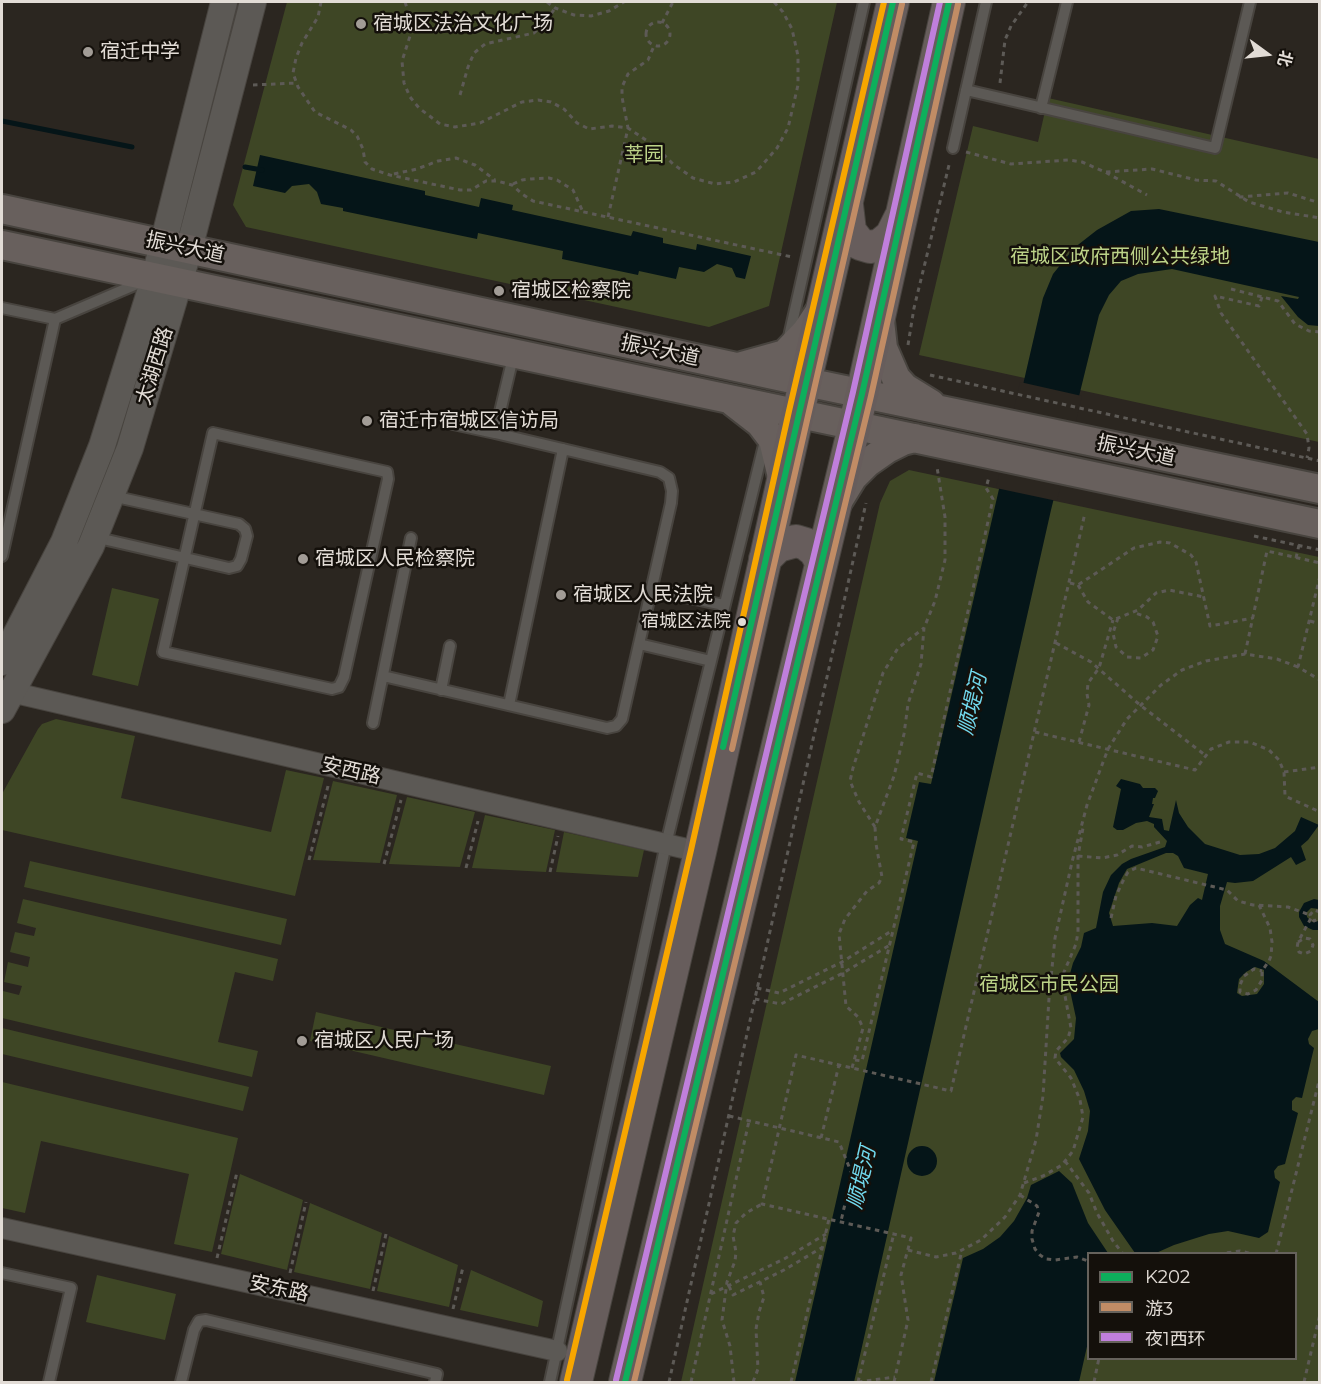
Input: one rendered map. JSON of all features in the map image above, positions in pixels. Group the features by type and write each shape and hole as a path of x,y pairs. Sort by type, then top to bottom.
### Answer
{"main road":[{"path":"576,1383 700,852 783,481 783,393 823,306 893,2"},
{"path":"625,1383 862,394 950,2"},
{"path":"847,204 850,231 860,244 870,247 880,245 891,236 902,214"},
{"name":"振兴大道","path":"2,209 38,217 186,263 313,310 729,399 783,393 862,394 1320,489"},
{"path":"30,251 42,244 45,237 46,230 38,217"},
{"name":"振兴大道","path":"2,245 30,251 186,263 322,278 736,367 783,393 854,426 915,438 947,460 1092,476 1320,524"},
{"path":"313,310 301,296 302,288 308,280 322,278"},
{"path":"879,317 883,348 896,378 905,388 952,412 956,422 947,460"},
{"path":"674,387 682,382 686,373 687,364 682,355"},
{"path":"834,508 854,477 867,463 886,449 915,438"},
{"path":"765,559 778,546 796,541 806,544 815,551 821,562"}],"street":[{"name":"太湖西路","path":"2,662 64,542 102,446 186,263 224,2"},
{"name":"太湖西路","path":"5,697 94,537 130,448 186,263 253,2"},
{"name":"安西路","path":"5,697 333,766 700,852"},
{"name":"安东路","path":"2,1228 557,1351"}],"lane":[{"path":"550,1383 666,844 724,605 783,393 806,260 864,2"},
{"path":"953,148 986,2"},
{"path":"1041,108 1067,2"},
{"path":"966,90 1215,148 1250,2"},
{"path":"2,308 56,319 186,263"},
{"path":"2,556 56,319"},
{"path":"495,434 514,353"},
{"path":"383,676 607,728 616,726 622,719 671,502 672,491 669,478 660,472 453,424"},
{"path":"213,433 387,472 388,479 344,677 339,687 333,690 163,652 195,514 213,433"},
{"path":"510,705 563,449"},
{"path":"94,537 229,568 237,566 242,559 247,536 245,529 239,524 111,496"},
{"path":"373,723 411,538"},
{"path":"651,590 724,605"},
{"path":"639,644 711,660"},
{"path":"441,690 450,646"},
{"path":"2,1273 71,1288 49,1383"},
{"path":"182,1383 194,1330 199,1321 206,1320 437,1374 435,1383"}],"path":[{"path":"321,2 318,17 302,43 296,58 294,73 297,83 315,112 345,126 357,136 363,148 365,162 372,169 460,190 471,190 486,181 497,181 512,185 522,195 533,201 806,260"},
{"path":"405,2 412,22 402,61 404,83 410,97 419,108 440,124 455,127 480,123 522,102 538,100 551,102 564,109 577,123 589,129 612,126 628,128 655,146 673,164 693,178 715,184 734,182 756,172 777,148 788,128 798,85 797,46 792,29 783,12 774,2"},
{"path":"547,2 555,8 574,15 591,16 609,11 624,2"},
{"path":"662,23 673,2"},
{"path":"1001,98 999,89 1005,40 1011,26 1028,2"},
{"path":"460,94 474,53 485,44 503,38 518,38 534,33 545,23 555,8"},
{"path":"652,23 662,23 669,29 670,37 662,46 654,46 648,41 647,29 652,23"},
{"path":"608,217 628,128 622,87 628,74 648,60 654,46"},
{"path":"244,85 297,83"},
{"path":"908,348 914,308 953,148 1011,164 1068,160 1082,162 1146,195"},
{"path":"390,175 456,158 475,165 497,181"},
{"path":"1105,172 1152,169 1196,180 1215,181 1239,197 1283,212 1320,218"},
{"path":"512,185 531,179 557,180 573,190 582,212"},
{"path":"1239,197 1288,193 1320,203"},
{"path":"1231,289 1278,301 1295,324 1309,331 1320,332"},
{"path":"1262,297 1259,306 1215,296 1221,313 1307,434 1309,448 1307,458"},
{"path":"921,373 1320,461"},
{"path":"852,1068 863,1028 858,1017 846,1006 838,934 845,919 867,891 879,883 882,877 875,827 899,755 908,705 921,664 924,628 935,601 945,560 947,460"},
{"path":"855,1060 862,1061 914,842 901,839 917,774 931,777 993,499 986,488 990,476"},
{"path":"669,1383 867,496"},
{"path":"762,1204 796,1055 951,1091 1085,513"},
{"path":"1078,585 1134,548 1160,542 1170,543 1191,555 1196,562 1210,626 1253,618"},
{"path":"1245,654 1267,551 1320,563"},
{"path":"1298,667 1320,576"},
{"path":"1070,583 1078,585 1088,602 1113,620"},
{"path":"1113,620 1133,612 1156,593 1169,590 1204,597"},
{"path":"1118,618 1113,633 1116,647 1127,657 1141,658 1148,655 1157,644 1156,629 1147,618 1133,612"},
{"path":"1079,742 1089,705 1088,683 1099,668 1113,620"},
{"path":"1310,621 1320,624"},
{"path":"875,827 859,802 850,781 853,768 883,673 898,648 924,628"},
{"path":"1056,643 1099,668 1140,705 1205,755"},
{"path":"908,1250 936,1257 956,1254 981,1239 1005,1217 1020,1195 1036,1140 1043,1096 1055,938 1072,862 1086,808 1108,749 1127,719 1161,685 1182,670 1206,660 1245,654 1277,659 1298,667 1320,680"},
{"path":"1035,732 1195,770 1211,749 1229,742 1250,742 1269,750 1279,760 1284,772 1285,796 1320,812"},
{"path":"309,860 333,766"},
{"path":"1284,772 1320,767"},
{"path":"384,864 405,784"},
{"path":"466,867 483,801"},
{"path":"1023,1183 1043,1176 1065,1161 1073,1151 1083,1117 1080,1100 1071,1078 1055,1058 1056,1051 1068,1038 1071,1028 1063,985 1064,972 1076,944 1078,932 1078,856 1086,808"},
{"path":"550,872 562,820"},
{"path":"1078,856 1109,857 1132,846 1142,847 1160,842"},
{"path":"1111,918 1116,896 1128,872 1136,868 1227,890 1238,901 1297,910 1316,921 1320,918"},
{"path":"1259,905 1270,928 1272,942 1269,962 1262,971 1262,980 1257,990 1248,994 1240,992 1239,985 1244,976 1254,969 1262,971"},
{"path":"1298,942 1305,938 1310,939 1313,945 1311,951 1306,954 1301,953 1297,948 1298,942 1312,911 1319,910"},
{"path":"757,988 778,993 842,962 893,930"},
{"path":"755,999 781,1004 843,973 890,945"},
{"path":"821,1138 839,1065"},
{"path":"1276,1252 1320,1077"},
{"path":"729,1116 839,1142 852,1174 841,1222"},
{"path":"691,1383 749,1121"},
{"path":"1065,1161 1089,1193 1102,1222 1122,1252"},
{"path":"213,1274 237,1172"},
{"path":"1020,1195 1037,1206 1039,1212 1032,1231 1032,1239 1040,1255 1046,1259 1077,1257 1087,1260"},
{"path":"286,1291 306,1202"},
{"path":"734,1383 730,1346 722,1320 735,1261 733,1236 736,1223 746,1213 762,1204 911,1238 902,1275 908,1320 894,1383"},
{"path":"791,1383 829,1219"},
{"path":"893,1233 858,1382 895,1377"},
{"path":"369,1309 386,1234"},
{"path":"711,1294 784,1259 826,1234"},
{"path":"728,1286 733,1295 823,1247"},
{"path":"931,1383 962,1250"},
{"path":"449,1327 463,1267"},
{"path":"753,1383 758,1369 756,1329 764,1297 760,1282"},
{"path":"1304,1382 1320,1314"},
{"path":"1094,1383 1099,1360"}],"green space":[{"name":"莘园","path":"287,2 837,2 769,306 709,327 246,227 233,205"},
{"name":"宿城区政府西侧公共绿地","path":"1048,98 1319,159 1319,442 919,355 973,126 1038,142"},
{"name":"宿城区市民公园","path":"909,470 1319,557 1319,1382 681,1382 880,503 890,481"},
{"path":"112,588 159,599 138,686 92,675"},
{"path":"56,719 135,736 121,798 271,832 286,770 324,778 295,896 2,830 2,794 38,729 42,724"},
{"path":"333,781 397,795 380,863 313,860"},
{"path":"407,797 475,812 460,867 389,864"},
{"path":"485,815 555,830 546,872 472,868"},
{"path":"564,832 644,850 638,877 556,872"},
{"path":"30,861 287,919 281,945 24,887"},
{"path":"23,899 278,959 273,981 235,972 218,1042 258,1051 252,1077 2,1018 3,991 19,995 22,986 4,982 8,962 28,967 30,957 10,952 15,932 34,936 36,928 17,923"},
{"path":"316,1012 551,1066 544,1095 310,1041"},
{"path":"2,1028 249,1087 243,1111 2,1054"},
{"path":"2,1082 238,1138 212,1252 174,1244 189,1174 41,1141 25,1213 2,1208"},
{"path":"240,1174 303,1200 287,1270 221,1254"},
{"path":"310,1203 382,1233 370,1289 294,1272"},
{"path":"389,1236 458,1265 449,1307 377,1291"},
{"path":"471,1270 543,1301 538,1327 460,1310"},
{"path":"97,1275 176,1294 165,1340 86,1322"}],"water":[{"path":"260,155 425,191 425,195 479,207 481,198 513,205 512,210 631,236 633,231 663,238 663,243 696,250 697,244 751,256 745,279 736,277 732,268 717,264 704,272 679,267 676,279 639,271 638,275 562,259 563,251 478,233 477,239 343,211 343,208 321,204 317,192 309,184 292,186 285,193 253,186"},
{"name":"顺堤河","path":"1159,209 1319,242 1319,326 1308,325 1298,317 1281,296 1298,299 1299,297 1172,269 1138,274 1121,281 1109,295 1099,315 1051,510 854,1382 795,1382 918,841 906,838 919,782 931,784 1043,298 1053,274 1074,248 1097,230 1131,211"},
{"path":"1121,779 1140,784 1143,788 1155,788 1158,791 1153,798 1152,804 1154,804 1149,817 1162,819 1164,830 1169,831 1176,800 1179,813 1188,827 1205,844 1240,855 1259,854 1275,848 1295,831 1301,817 1319,825 1301,846 1306,860 1296,865 1291,857 1253,881 1227,882 1220,906 1220,930 1225,944 1264,961 1319,1002 1319,1029 1312,1031 1308,1039 1309,1044 1314,1048 1302,1098 1296,1097 1292,1101 1292,1110 1298,1113 1285,1164 1278,1166 1274,1171 1275,1178 1280,1182 1268,1232 1259,1238 1228,1231 1209,1234 1158,1252 1134,1252 1105,1210 1079,1159 1088,1131 1090,1111 1074,1070 1060,1053 1074,1039 1076,1018 1068,981 1084,933 1096,928 1103,892 1111,875 1131,859 1165,847 1167,841 1154,827 1154,824 1147,821 1136,823 1123,830 1113,827 1121,789 1116,786","holes":["1166,853 1178,856 1184,868 1208,874 1202,900 1198,898 1190,905 1177,926 1152,923 1113,926 1109,913 1119,883 1127,869","1255,967 1264,970 1264,984 1257,994 1242,996 1237,993 1239,979 1246,972"]},
{"path":"1314,899 1319,900 1319,909 1311,908 1307,912 1307,917 1312,922 1319,921 1318,930 1304,926 1299,917 1304,903"},
{"path":"922,1146 932,1151 937,1161 932,1171 922,1176 912,1171 907,1161 912,1151"},
{"path":"1059,1171 1072,1183 1088,1223 1107,1252 1087,1252 1087,1346 1079,1382 934,1382 963,1258 983,1249 1000,1237 1014,1221 1027,1198 1031,1185"}],"pier":[{"path":"1020,382 1082,396 1057,501 996,488"}],"waterway":[{"path":"2,121 132,147"},
{"path":"245,167 262,170"}],"transit line":[{"path":"567,1380 691,850 789,411 884,2"},
{"name":"K202","path":"723,747 893,2"},
{"name":"夜1西环","path":"616,1380 853,392 940,2"},
{"name":"K202","path":"625,1382 862,394 949,2"},
{"name":"游3","path":"732,749 902,4"},
{"name":"游3","path":"634,1382 871,396 958,4"}],"place":[{"name":"宿城区法治文化广场","path":"361,24"},
{"name":"宿迁中学","path":"88,52"},
{"name":"宿城区检察院","path":"499,291"},
{"name":"宿迁市宿城区信访局","path":"367,421"},
{"name":"宿城区人民检察院","path":"303,559"},
{"name":"宿城区人民法院","path":"561,595"},
{"name":"宿城区法院","path":"742,622"},
{"name":"宿城区人民广场","path":"302,1041"}]}
